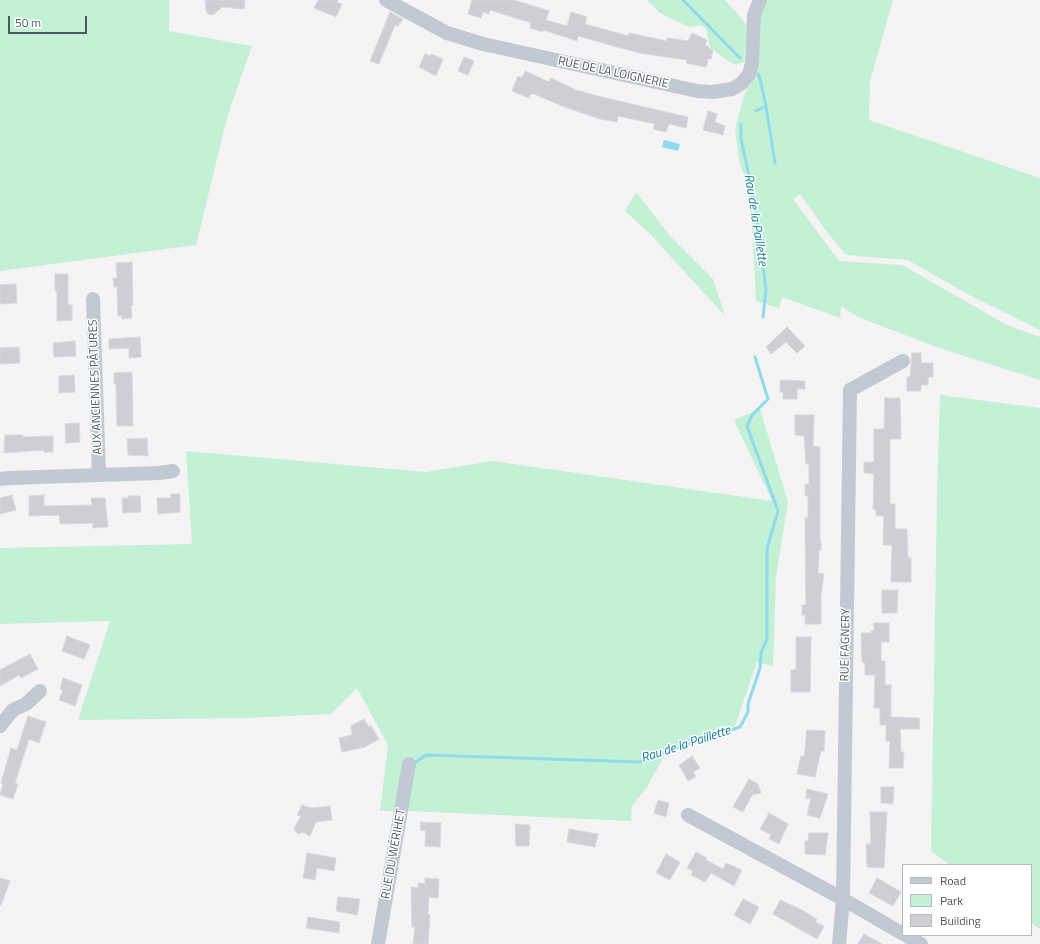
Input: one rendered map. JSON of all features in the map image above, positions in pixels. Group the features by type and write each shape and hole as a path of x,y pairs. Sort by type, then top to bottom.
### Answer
{"street":[{"name":"RUE DE LA LOIGNERIE","path":"386,0 408,4 447,33 483,44 696,91 713,92 732,89 742,83 749,74 752,63 754,15 760,0"},
{"name":"AUX ANCIENNES PÂTURES","path":"93,299 99,475"},
{"name":"RUE FAGNERY","path":"839,944 843,899 850,390 903,362"},
{"path":"0,479 173,471"},
{"path":"0,726 13,710 26,704 40,690"},
{"name":"RUE DU WÉRIHET","path":"378,944 409,764"},
{"path":"688,815 902,933"},
{"path":"907,936 921,944"}],"green space":[{"path":"0,0 169,0 169,31 252,46 228,114 196,245 0,271"},
{"path":"647,0 725,0 747,25 744,62 736,65 728,61 710,47 706,29 701,25 689,27 660,13"},
{"path":"763,0 893,0 870,82 869,120 1040,178 1040,330 967,294 908,260 846,255 827,232 800,194 793,199 839,261 902,265 1007,325 1040,337 1040,380 939,348 858,317 841,306 840,318 782,297 779,308 756,301 752,226 747,181 740,165 735,129 744,96 750,83 757,18"},
{"path":"636,192 670,236 713,279 725,316 650,234 625,211"},
{"path":"940,395 1040,408 1040,929 1032,924 1032,864 949,864 931,851"},
{"path":"760,409 788,502 776,577 773,666 757,662 735,726 668,749 647,787 632,806 631,821 380,811 388,745 357,688 331,714 247,718 78,720 110,621 0,624 0,548 192,544 186,451 426,472 492,461 772,501 734,420"}],"water":[{"path":"664,140 680,144 678,151 662,147"}],"building":[{"path":"205,0 245,0 244,9 222,7 213,15 208,14"},
{"path":"318,0 338,0 337,2 342,4 336,17 314,8"},
{"path":"472,0 514,0 549,11 546,20 567,26 571,12 587,17 585,24 628,36 629,33 667,41 667,38 688,41 692,33 707,40 705,45 713,50 711,59 708,59 706,67 686,63 687,60 639,53 578,36 577,41 543,30 543,32 530,28 531,23 490,10 489,14 483,12 481,18 468,14"},
{"path":"390,12 403,19 398,26 395,25 379,64 370,61"},
{"path":"425,54 430,56 431,54 443,59 436,76 419,67"},
{"path":"464,57 474,61 468,75 458,71"},
{"path":"525,71 549,82 551,78 576,90 688,117 686,128 669,124 666,132 653,129 655,124 618,116 617,122 600,119 562,106 534,94 531,94 529,98 512,91 518,76 522,78"},
{"path":"708,111 717,114 715,122 725,126 723,135 703,130"},
{"path":"132,262 132,318 122,319 122,316 118,316 117,287 114,287 113,278 117,278 116,263"},
{"path":"55,274 68,274 68,305 72,305 72,320 57,321 57,291 55,291"},
{"path":"16,284 17,303 0,304 0,285"},
{"path":"787,327 805,346 797,353 786,342 771,354 766,347"},
{"path":"140,337 141,357 129,358 129,348 109,349 109,339"},
{"path":"75,341 76,356 54,357 53,343"},
{"path":"19,347 20,363 0,364 0,348"},
{"path":"912,353 921,353 921,363 933,363 933,377 928,377 928,385 921,385 921,391 907,391 907,377 910,377"},
{"path":"132,372 133,426 117,426 116,384 114,384 114,373"},
{"path":"74,375 75,392 59,393 59,376"},
{"path":"780,381 805,381 805,389 797,389 797,399 783,399 783,392 780,392"},
{"path":"885,398 900,398 901,439 890,439 890,504 895,504 895,529 907,529 908,558 911,558 911,582 891,582 892,545 883,545 884,516 876,516 876,510 873,509 874,474 864,473 864,462 874,462 874,429 884,429"},
{"path":"795,415 814,415 813,446 820,447 821,550 819,550 818,573 824,574 821,596 821,624 805,624 805,615 802,615 802,605 806,605 805,518 808,518 808,496 805,496 805,484 809,484 809,464 806,464 804,436 795,435"},
{"path":"79,423 80,442 66,443 65,424"},
{"path":"5,435 23,435 23,437 53,436 53,452 44,452 44,450 4,453"},
{"path":"147,438 148,456 128,455 127,439"},
{"path":"171,494 180,494 180,512 158,514 157,498 171,498"},
{"path":"12,495 16,510 0,514 0,498"},
{"path":"44,495 44,506 92,505 91,498 105,498 108,527 93,528 93,523 60,524 59,515 29,516 29,496"},
{"path":"128,496 140,496 141,512 123,513 122,498 128,498"},
{"path":"882,590 898,590 897,613 882,613"},
{"path":"874,623 889,623 889,642 881,642 881,661 885,661 885,685 891,685 891,717 919,718 920,729 900,729 901,752 904,752 903,768 889,768 890,741 886,741 886,725 880,725 880,708 874,708 875,675 865,675 865,663 862,662 861,633 871,633 871,631 874,631"},
{"path":"67,636 90,645 84,659 62,651"},
{"path":"796,637 811,637 810,692 791,692 791,670 796,670"},
{"path":"30,654 38,669 21,678 19,675 0,686 0,670"},
{"path":"63,678 82,685 75,706 59,700 63,690 60,689"},
{"path":"28,716 46,722 39,743 29,739 15,783 18,784 13,799 0,795 3,784 1,783 11,748 17,750"},
{"path":"364,719 369,727 371,726 379,739 365,747 342,752 339,738 352,735 351,726"},
{"path":"807,730 825,731 824,751 821,751 815,777 797,774 801,756 804,757"},
{"path":"692,756 700,768 693,772 696,777 688,781 679,765"},
{"path":"749,779 758,784 761,793 752,795 743,812 733,807"},
{"path":"881,787 894,787 893,804 881,803"},
{"path":"807,789 828,794 820,818 807,815 811,799 806,798"},
{"path":"658,800 669,803 666,817 654,813"},
{"path":"302,805 311,808 330,806 332,820 316,822 310,836 303,832 298,834 294,829 301,816 297,815"},
{"path":"870,812 887,812 884,868 867,867 866,844 871,844"},
{"path":"769,813 788,824 779,844 769,839 771,835 760,829"},
{"path":"421,822 441,823 440,847 425,846 426,831 420,830"},
{"path":"515,824 530,825 529,846 516,846"},
{"path":"569,829 598,834 595,847 567,842"},
{"path":"809,833 828,833 825,855 805,854 805,841 808,841"},
{"path":"696,852 707,858 706,860 723,869 726,863 742,870 734,886 711,873 705,882 691,875 693,871 687,868"},
{"path":"307,853 336,858 334,871 317,868 315,880 303,878"},
{"path":"666,854 680,862 670,880 656,873"},
{"path":"0,878 10,881 1,905 0,905"},
{"path":"425,878 439,879 438,898 429,897 428,914 430,915 428,944 413,944 415,927 412,927 411,887 418,888 418,883 425,884"},
{"path":"877,878 901,892 893,906 869,893"},
{"path":"338,897 360,899 357,915 336,911"},
{"path":"743,899 759,907 750,924 734,915"},
{"path":"780,900 817,919 815,922 824,926 817,939 773,914"},
{"path":"308,917 340,922 339,933 306,928"},
{"path":"864,934 882,944 858,944"}],"waterway":[{"name":"Rau de la Paillette","path":"683,0 740,58"},
{"name":"Rau de la Paillette","path":"758,74 766,106 775,163"},
{"name":"Rau de la Paillette","path":"756,111 766,106"},
{"name":"Rau de la Paillette","path":"741,124 741,139 754,198 766,290 763,317"},
{"name":"Rau de la Paillette","path":"413,764 426,755 641,762 662,753 740,727 748,712 748,704 760,668 761,653 767,639 767,548 778,511 747,426 753,414 768,399 755,357"}]}
